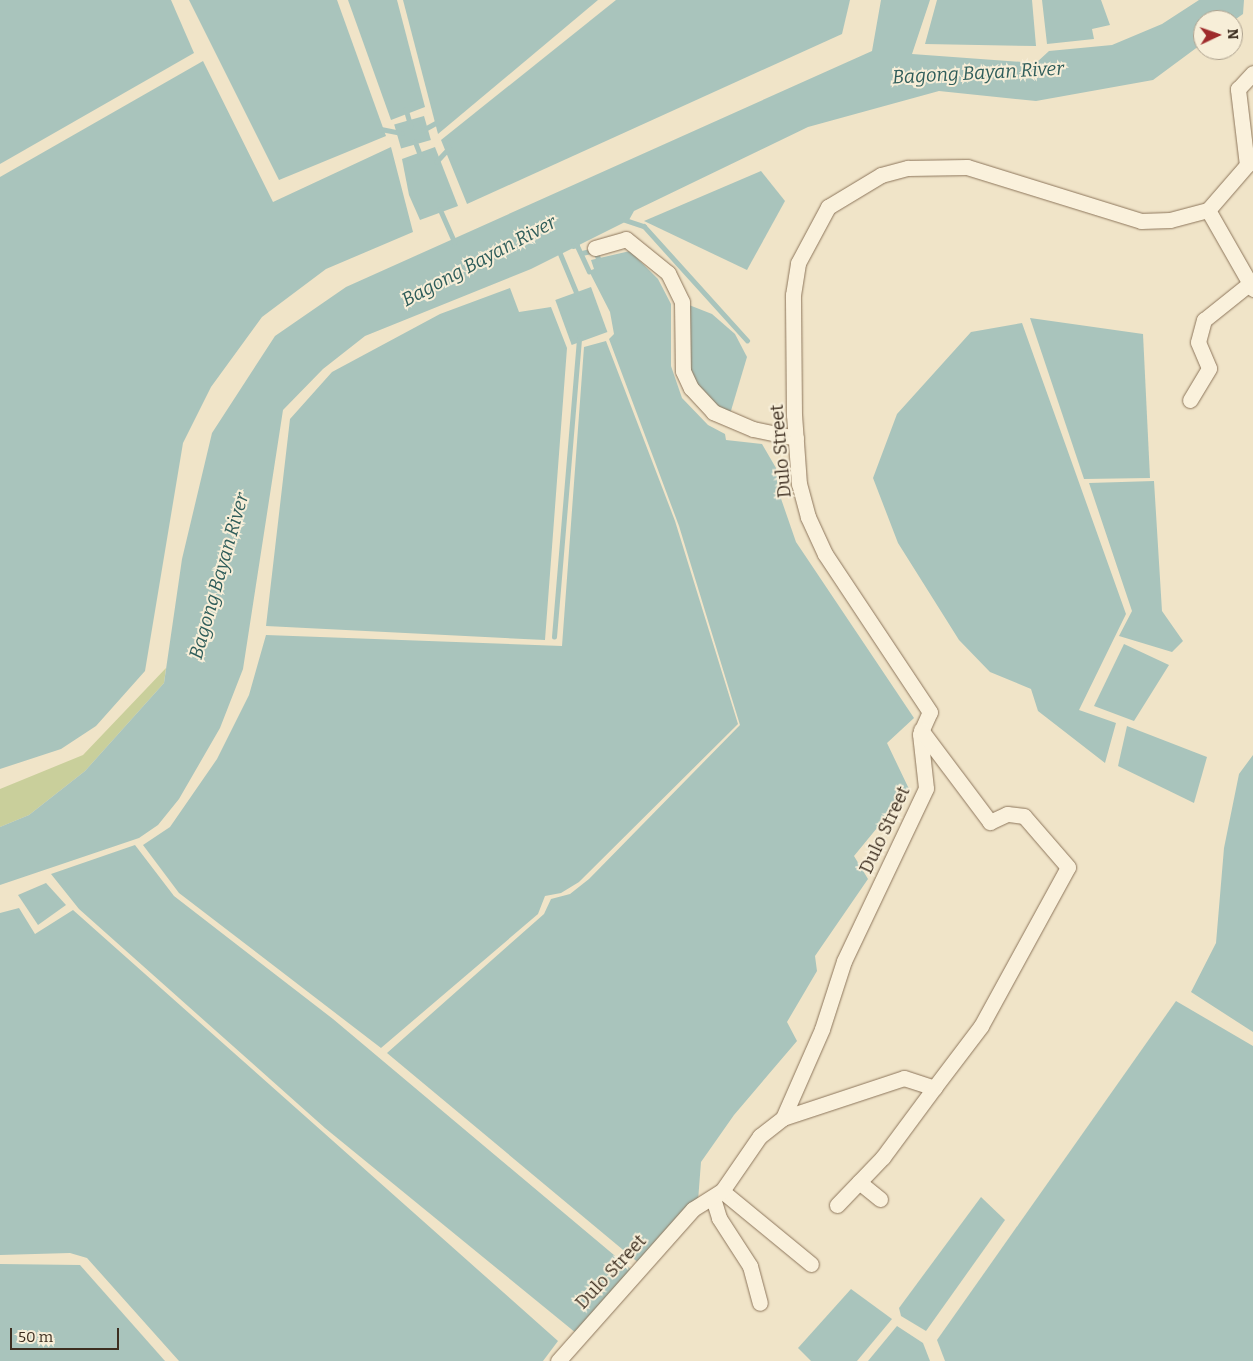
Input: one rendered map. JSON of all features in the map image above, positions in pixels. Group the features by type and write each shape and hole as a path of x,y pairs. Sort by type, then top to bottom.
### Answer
{"street":[{"path":"1190,400 1210,368 1198,342 1204,320 1251,286 1208,210 1248,165 1238,89 1253,73"},
{"name":"Dulo Street","path":"783,1118 822,1030 844,961 926,788 920,729 930,712 825,554 808,517 799,484 796,438 793,295 798,263 828,207 862,184 895,171 939,164 967,167 1141,221 1170,220 1208,210"},
{"path":"595,248 626,239 668,273 682,302 683,371 691,388 713,412 752,429 796,438"},
{"path":"837,1205 859,1182 934,1088 980,1026 1068,867 1024,816 1007,814 990,822 920,729"},
{"path":"760,1303 750,1266 719,1218 717,1194 760,1136 783,1118 904,1078 934,1088"},
{"path":"859,1182 880,1199"},
{"path":"717,1194 811,1264"},
{"name":"Dulo Street","path":"558,1361 693,1209 717,1194"}],"green space":[{"path":"166,668 164,683 85,771 29,815 0,827 0,789 83,755"}],"water":[{"path":"0,0 171,0 194,53 0,164"},
{"path":"189,0 337,0 386,136 279,180"},
{"path":"348,0 397,0 425,107 391,120"},
{"path":"403,0 598,0 438,134"},
{"path":"616,0 850,0 842,34 467,204 441,140"},
{"name":"Bagong Bayan River","path":"881,0 930,0 912,54 1036,63 1049,51 1112,45 1162,24 1199,0 1244,0 1243,14 1243,10 1193,10 1193,50 1153,80 1036,101 939,91 808,127 634,211 629,220 531,269 365,336 323,369 283,410 243,669 220,728 179,799 158,825 139,838 0,885 0,827 29,815 85,771 164,683 182,559 212,433 275,336 346,287 872,51"},
{"path":"937,0 1032,0 1036,46 925,44"},
{"path":"1042,0 1101,0 1110,25 1092,29 1094,39 1047,44"},
{"path":"203,61 273,202 391,147 413,232 326,269 262,317 211,387 183,443 145,671 96,726 61,749 0,769 0,177"},
{"path":"424,116 431,140 401,149 394,125"},
{"path":"435,147 458,206 420,220 409,195 402,159"},
{"path":"761,171 785,201 747,270 644,221"},
{"path":"630,251 658,279 671,304 671,366 682,398 708,425 725,434 726,440 762,444 776,468 778,490 796,542 914,718 887,743 909,789 854,856 868,879 815,956 817,971 787,1022 797,1041 734,1115 701,1162 698,1201 640,1264 387,1053 544,914 551,899 570,894 589,879 740,725 679,526 609,339 614,334 610,312 589,271 594,269 591,260"},
{"path":"591,287 607,332 572,345 555,300"},
{"path":"510,288 519,312 551,307 567,348 545,640 266,626 290,419 332,372 440,314"},
{"path":"689,305 712,314 735,334 747,357 730,414 719,409 692,381 686,358"},
{"path":"1030,318 1143,334 1150,478 1084,479"},
{"path":"1022,323 1126,614 1079,710 1116,723 1105,763 1038,711 1031,689 990,672 959,640 898,543 873,478 897,414 971,332"},
{"path":"606,341 675,521 738,724 579,882 561,893 545,896 538,914 381,1048 179,893 143,845 170,827 217,759 249,695 266,635 562,646 584,347"},
{"path":"1154,481 1162,611 1183,641 1172,652 1119,636 1132,611 1089,483"},
{"path":"1124,644 1169,665 1134,721 1094,706"},
{"path":"1127,726 1207,757 1194,803 1118,766"},
{"path":"1253,755 1253,1032 1191,992 1216,943 1224,848 1239,774"},
{"path":"135,845 174,896 333,1019 633,1271 576,1333 325,1128 79,909 51,874"},
{"path":"46,883 66,905 38,925 18,895"},
{"path":"19,908 35,934 73,910 558,1341 543,1361 179,1361 87,1258 70,1253 0,1255 0,913"},
{"path":"1176,1001 1253,1046 1253,1361 945,1361 937,1340"},
{"path":"981,1197 1005,1220 926,1331 901,1316 899,1308"},
{"path":"0,1264 80,1265 165,1361 0,1361"},
{"path":"851,1289 892,1319 857,1361 811,1361 798,1348"},
{"path":"897,1326 923,1343 930,1361 868,1361"}],"waterway":[{"path":"406,109 411,126"},
{"path":"423,130 439,121"},
{"path":"381,129 402,133"},
{"path":"415,141 421,157"},
{"path":"436,162 449,148"},
{"path":"440,209 455,242"},
{"path":"625,220 644,226 747,340"},
{"path":"573,246 577,245 589,271"},
{"path":"558,248 578,296"},
{"path":"582,253 595,250 598,257"},
{"path":"554,637 579,337"}]}
